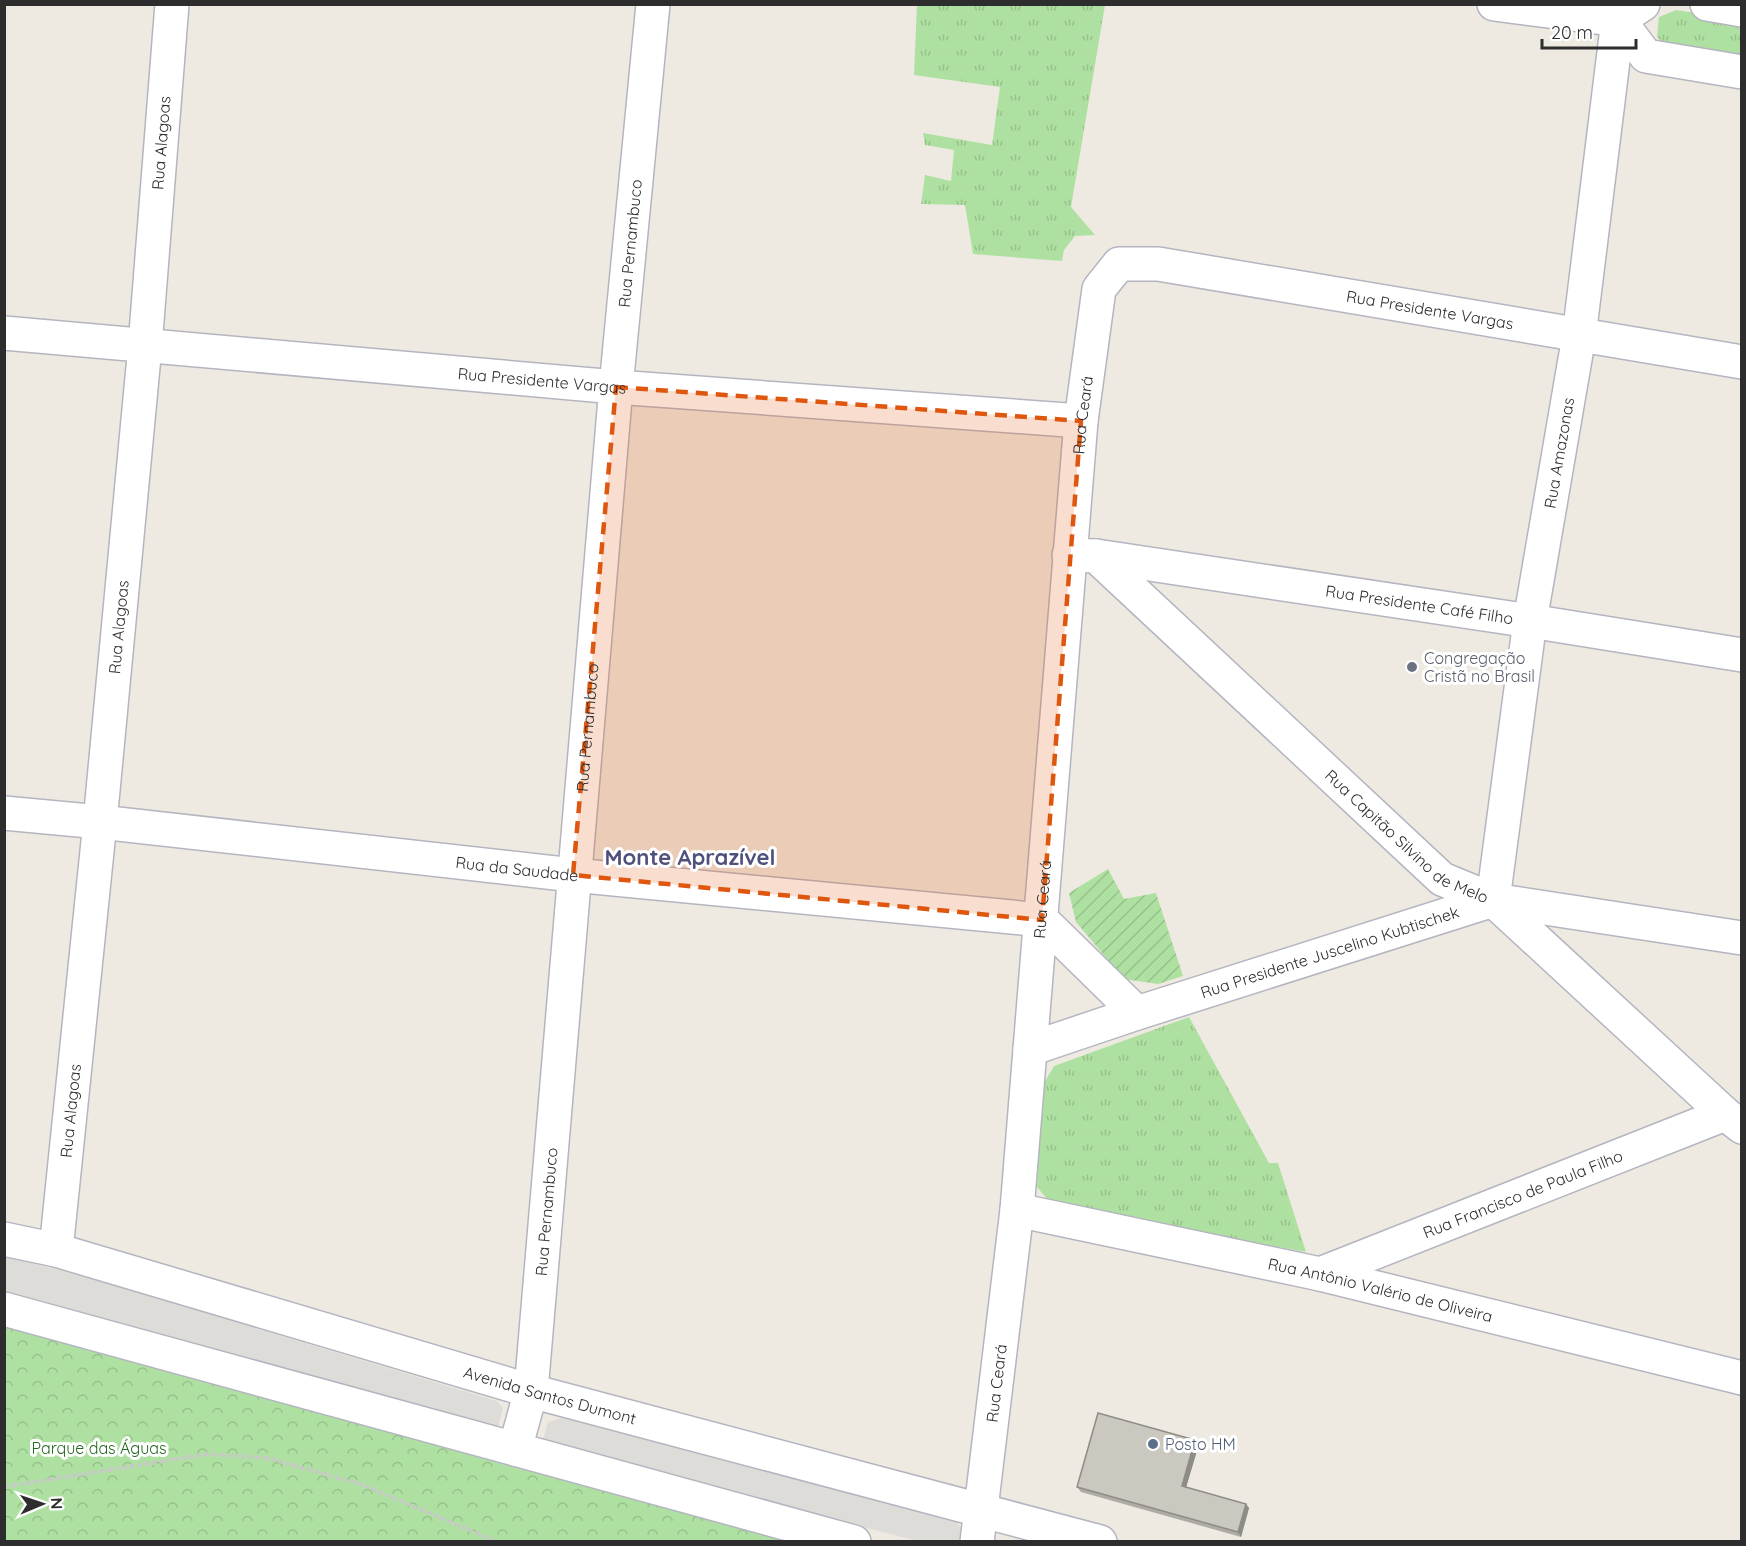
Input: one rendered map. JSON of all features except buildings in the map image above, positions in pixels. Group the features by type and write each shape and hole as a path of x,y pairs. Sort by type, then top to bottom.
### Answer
{"street":[{"name":"Rua Alagoas","path":"56,1250 100,822 145,346 172,4"},
{"name":"Rua Pernambuco","path":"515,1449 531,1391 573,875 616,387 653,4"},
{"path":"1494,4 1627,10 1646,56 1742,72"},
{"path":"1707,4 1742,10"},
{"name":"Rua Amazonas","path":"1493,900 1530,621 1578,336 1627,10"},
{"name":"Rua Presidente Vargas","path":"1119,264 1158,264 1742,363"},
{"name":"Rua Ceará","path":"979,1526 1017,1210 1042,920 1083,556 1081,421 1099,289 1119,264"},
{"name":"Rua Presidente Vargas","path":"4,333 616,387 1081,421"},
{"name":"Rua Presidente Café Filho","path":"1083,556 1530,621 1742,655"},
{"name":"Rua Capitão Silvino de Melo","path":"1083,556 1442,879 1493,900 1733,1120"},
{"name":"Rua da Saudade","path":"4,813 573,875 1042,920"},
{"name":"Rua Presidente Juscelino Kubtischek","path":"1030,1049 1493,900 1742,938"},
{"path":"1042,920 1137,1013"},
{"name":"Rua Francisco de Paula Filho","path":"1320,1274 1733,1120"},
{"name":"Rua Antônio Valério de Oliveira","path":"1017,1210 1320,1274 1742,1378"},
{"name":"Avenida Santos Dumont","path":"4,1239 56,1250 979,1526 1100,1542"},
{"path":"4,1309 854,1542"}],"path":[{"path":"4,1486 207,1454 268,1458 363,1485 498,1542"}],"highlighted area":[{"path":"616,387 1081,421 1042,920 573,875"}],"green space":[{"path":"917,4 1105,5 1071,207 1095,235 1075,236 1064,250 1062,261 973,254 965,205 921,204 925,175 951,181 954,150 925,145 923,133 992,145 1000,87 914,75"},
{"path":"1676,10 1741,20 1741,59 1669,48 1657,37 1659,17"},
{"path":"1108,869 1124,899 1156,893 1183,976 1158,984 1124,979 1076,922 1069,893"},
{"path":"1189,1017 1269,1163 1278,1163 1306,1252 1053,1206 1037,1187 1041,1088 1054,1066"},
{"name":"Parque das Águas","path":"4,1324 506,1465 789,1541 5,1541"}],"shaded area":[{"path":"4,1256 82,1276 497,1401 503,1408 498,1427 487,1428 5,1293"},
{"path":"562,1418 951,1515 962,1529 959,1541 918,1541 548,1447 543,1440 548,1422"}],"place":[{"name":"Congregação Cristã no Brasil","path":"1412,667"},
{"name":"Posto HM","path":"1153,1444"}],"district":[{"name":"Monte Aprazível","path":"690,857"}]}
